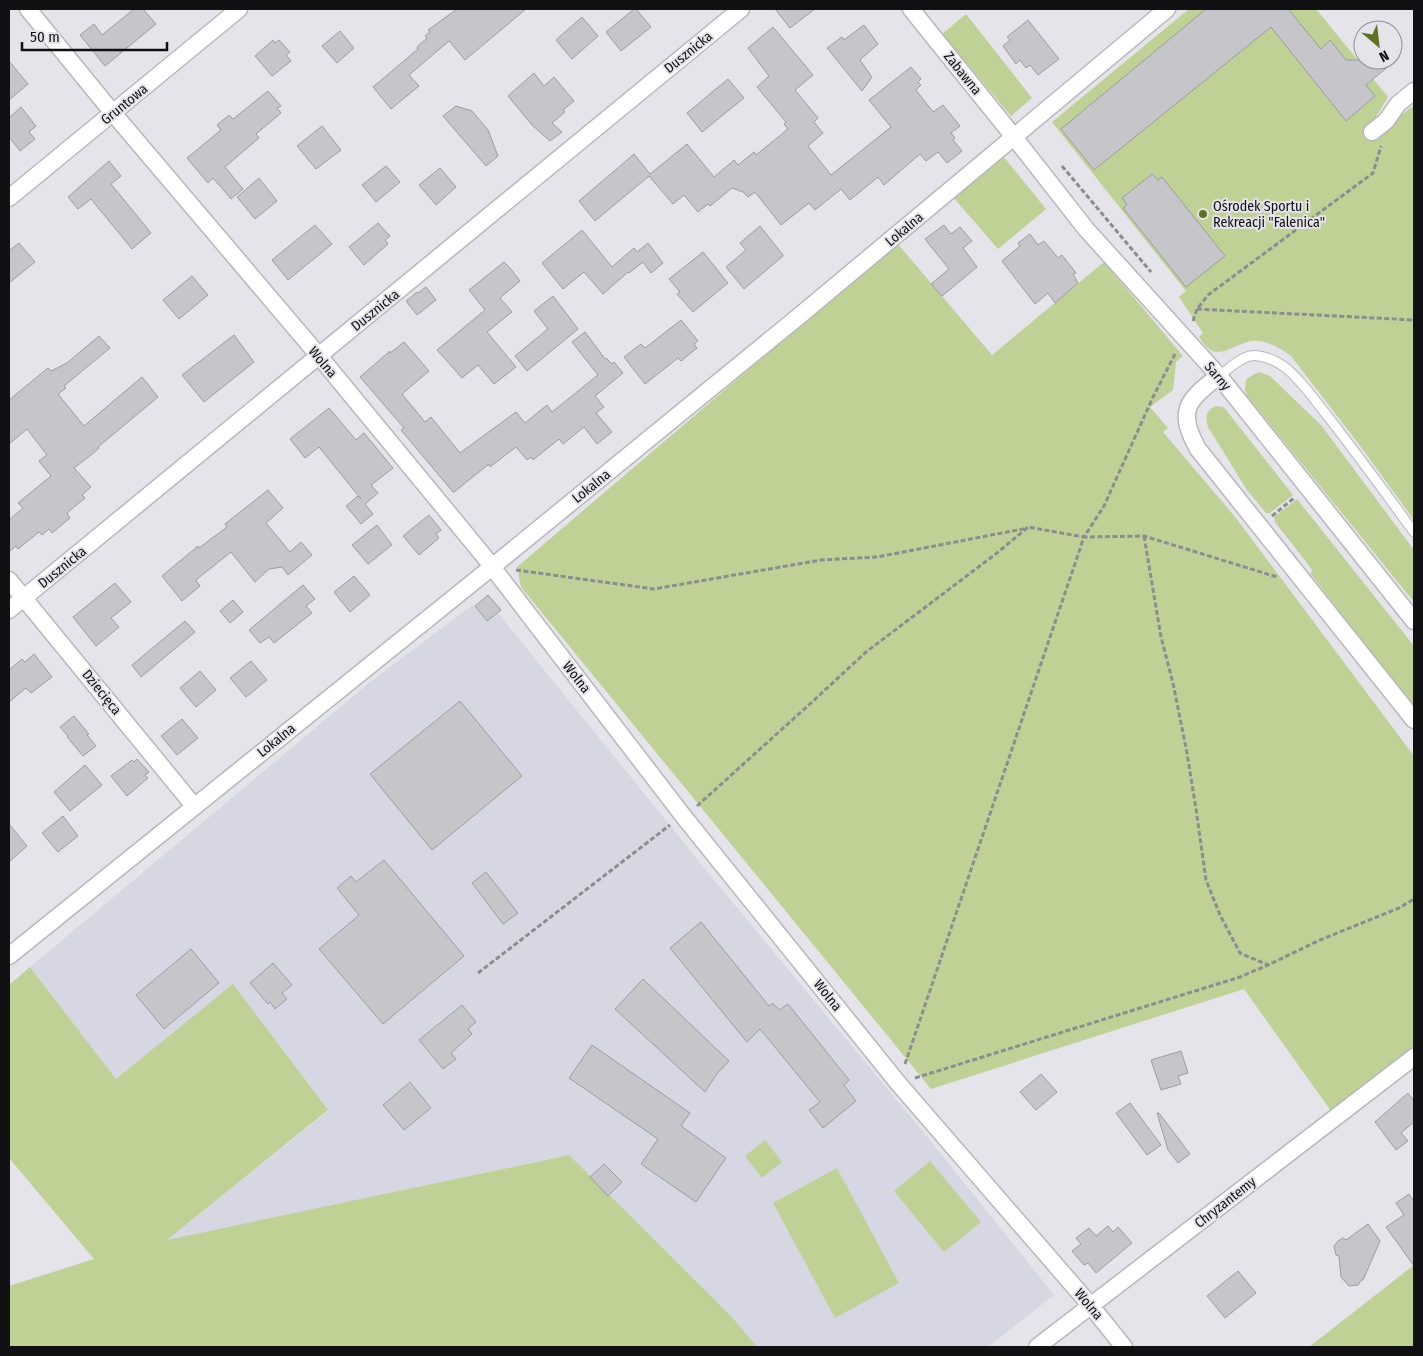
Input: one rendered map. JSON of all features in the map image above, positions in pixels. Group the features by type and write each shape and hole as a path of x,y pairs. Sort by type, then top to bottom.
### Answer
{"street":[{"name":"Wolna","path":"28,9 113,113 319,356 492,567 684,817 898,1083 1091,1306 1124,1347"},
{"name":"Gruntowa","path":"9,198 238,9"},
{"name":"Dusznicka","path":"9,610 741,9"},
{"name":"Zabawna","path":"911,9 1014,136"},
{"name":"Lokalna","path":"9,956 492,567 798,317 1167,9"},
{"path":"1372,132 1386,121 1398,104 1414,91"},
{"name":"Sarny","path":"1014,136 1086,229 1219,376 1414,621"},
{"path":"1219,376 1207,385 1189,404 1186,419 1190,434 1198,449 1414,720"},
{"name":"Dziecięca","path":"9,580 194,806"},
{"name":"Chryzantemy","path":"1037,1347 1414,1056"}],"lane":[{"path":"1219,376 1240,360 1249,356 1258,355 1286,368 1335,426 1414,532"}],"path":[{"path":"1188,316 1192,324 1197,309 1208,294 1373,173 1384,137 1386,121"},
{"path":"1060,164 1156,278"},
{"path":"1197,309 1414,320"},
{"path":"898,1083 1084,537 1104,506 1153,397 1178,347"},
{"path":"1267,520 1298,494"},
{"path":"478,973 670,824 684,817 866,652 997,553 1028,527"},
{"path":"492,567 654,589 821,560 877,557 1028,527 1084,537 1144,536 1290,581 1298,574"},
{"path":"1144,536 1161,637 1186,753 1206,880 1220,915 1240,953 1268,966"},
{"path":"898,1083 1240,977 1414,900"}],"shaded area":[{"path":"474,604 487,621 498,613 723,891 929,1139 1054,1295 988,1347 757,1347 732,1317 568,1155 166,1241 328,1111 116,1079 30,967 369,683"}],"green space":[{"path":"1189,9 1316,9 1353,54 1353,70 1366,70 1388,97 1373,122 1375,136 1414,105 1414,520 1291,356 1262,341 1246,342 1219,352 1206,346 1199,337 1203,333 1179,297 1186,291 1052,122"},
{"path":"966,14 1032,98 1011,116 942,34"},
{"path":"1003,156 1046,209 998,249 953,197"},
{"path":"897,243 992,355 1104,262 1183,356 1176,362 1173,390 1150,407 1168,428 1163,432 1236,518 1414,756 1414,1047 1331,1111 1244,989 931,1089 521,587 517,567"},
{"path":"1259,372 1270,376 1321,425 1414,550 1414,602 1247,396 1245,390 1246,380"},
{"path":"1216,406 1223,407 1226,410 1293,495 1270,513 1266,513 1247,490 1208,427 1207,414"},
{"path":"1297,499 1414,646 1414,705 1310,573 1313,571 1275,522 1274,517"},
{"path":"30,967 116,1079 233,984 328,1110 167,1240 569,1155 732,1317 757,1347 9,1347 9,1286 94,1259 9,1158 9,985"},
{"path":"765,1140 782,1162 762,1178 745,1156"},
{"path":"930,1161 981,1222 944,1252 894,1191"},
{"path":"837,1168 899,1283 835,1318 773,1203"},
{"path":"1414,1265 1414,1347 1309,1347"}],"building":[{"path":"134,9 143,9 156,24 105,66 80,35 94,24 102,35"},
{"path":"457,9 526,9 465,60 449,41 409,75 419,86 391,109 373,87 418,49 417,47 427,38 425,36 430,32 428,30"},
{"path":"634,9 651,27 621,51 606,32"},
{"path":"775,9 815,9 790,28"},
{"path":"1206,9 1288,9 1321,49 1330,40 1346,60 1353,60 1353,70 1384,70 1366,85 1375,96 1346,121 1271,27 1094,170 1061,129"},
{"path":"582,17 598,36 572,59 556,40"},
{"path":"1028,20 1059,59 1038,75 1030,65 1026,68 1020,60 1016,64 1003,46 1010,40 1007,37"},
{"path":"864,25 878,44 860,60 872,77 862,91 827,48 842,37 844,40"},
{"path":"773,27 813,75 795,90 818,118 814,122 823,133 808,146 831,175 891,127 869,100 911,67 921,79 918,82 921,85 916,90 933,112 943,105 960,126 951,133 955,138 953,140 962,151 947,163 938,152 926,161 920,154 884,185 878,177 850,200 841,189 815,210 809,203 781,225 755,192 748,197 743,192 732,188 710,206 708,204 698,212 684,195 673,204 649,176 595,221 579,201 634,154 650,174 687,144 714,177 734,160 738,165 754,152 756,155 788,129 784,124 786,122 757,87 769,76 748,48"},
{"path":"340,31 354,48 337,63 322,46"},
{"path":"273,40 275,43 279,40 290,52 286,55 291,61 272,76 255,56"},
{"path":"9,61 28,84 9,100"},
{"path":"534,73 544,86 554,77 574,101 552,123 562,132 550,141 532,125 508,96"},
{"path":"728,79 744,98 702,132 687,113"},
{"path":"268,91 281,106 277,108 281,113 256,134 259,138 225,167 243,189 231,199 213,178 208,183 187,158 221,130 217,125 229,115 233,119"},
{"path":"456,106 472,111 488,130 498,156 486,166 443,116"},
{"path":"21,107 36,126 29,132 35,139 20,151 9,137 9,118"},
{"path":"322,126 341,150 316,169 297,146"},
{"path":"109,161 121,176 111,184 151,233 132,249 91,199 78,209 68,197"},
{"path":"386,166 400,182 376,202 362,185"},
{"path":"440,168 456,187 436,205 419,185"},
{"path":"1152,174 1158,180 1162,177 1225,256 1186,287 1123,208 1127,205 1122,198"},
{"path":"259,178 277,201 255,219 237,197"},
{"path":"378,223 390,236 385,240 388,244 364,265 349,247"},
{"path":"315,225 332,244 288,280 272,260"},
{"path":"944,225 951,234 960,227 972,241 963,248 977,267 942,296 931,284 949,269 925,239"},
{"path":"760,226 783,256 744,289 726,267 746,250 740,243"},
{"path":"582,230 612,267 634,248 637,252 648,243 663,263 651,273 643,262 628,272 603,294 584,272 563,289 542,263"},
{"path":"1030,234 1038,245 1044,241 1058,258 1062,255 1076,273 1073,274 1078,283 1055,303 1048,293 1035,304 1002,261 1020,246 1018,243"},
{"path":"19,243 35,262 9,283 9,251"},
{"path":"703,252 728,283 693,312 677,294 680,292 669,279"},
{"path":"504,262 520,281 500,298 512,312 487,332 516,367 494,384 478,365 462,378 437,350 485,310 469,290"},
{"path":"192,276 208,295 179,319 163,300"},
{"path":"426,287 436,300 417,315 406,301"},
{"path":"553,296 578,329 527,371 515,356 548,329 534,311"},
{"path":"681,320 698,341 694,344 697,348 681,361 678,358 645,384 624,357 641,344 645,348"},
{"path":"585,332 605,359 612,364 614,362 623,373 595,396 604,407 596,413 612,432 597,444 584,427 563,444 559,439 533,460 531,457 527,460 516,447 490,467 489,464 454,492 401,430 404,428 360,377 390,351 390,353 404,342 429,371 402,394 425,422 431,417 460,453 516,412 525,423 547,405 552,412 598,375 572,342"},
{"path":"234,335 254,362 204,402 182,375"},
{"path":"99,336 110,348 64,386 66,388 58,394 84,426 142,377 158,397 74,468 91,487 82,495 85,498 67,513 70,518 52,533 49,529 42,535 39,532 18,549 16,546 9,552 9,520 23,508 18,503 51,476 39,461 47,455 27,429 9,444 9,400 48,368 51,371 67,363"},
{"path":"329,408 356,440 364,433 393,468 371,485 378,493 365,504 373,514 361,524 346,506 358,496 361,499 319,447 305,458 290,439"},
{"path":"268,490 283,508 266,523 290,552 301,542 312,555 288,575 282,567 269,569 255,582 231,552 196,580 200,586 182,601 162,576 198,546 199,548 227,527 225,524"},
{"path":"429,515 441,530 436,534 439,538 419,555 403,536"},
{"path":"377,525 392,545 368,564 352,545"},
{"path":"354,576 370,595 350,612 334,592"},
{"path":"115,583 131,602 111,618 119,627 96,646 73,617"},
{"path":"303,585 315,599 306,606 312,613 274,643 269,637 260,643 249,630"},
{"path":"488,595 501,610 487,621 475,606"},
{"path":"233,600 243,612 230,623 220,611"},
{"path":"185,621 195,632 141,677 132,665"},
{"path":"34,654 52,677 31,693 26,688 9,702 9,670 22,659 25,662"},
{"path":"251,661 267,680 246,697 230,678"},
{"path":"200,671 216,690 196,707 180,688"},
{"path":"460,701 522,776 432,850 370,774"},
{"path":"74,716 96,746 83,756 60,727"},
{"path":"182,719 198,738 177,755 161,736"},
{"path":"137,759 149,772 145,775 148,778 127,796 111,776 132,760 134,762"},
{"path":"85,765 102,785 70,811 54,792"},
{"path":"63,816 78,836 58,852 42,833"},
{"path":"9,824 27,846 9,862"},
{"path":"384,860 464,956 383,1024 319,949 359,915 337,888 351,876 356,882"},
{"path":"486,872 518,913 503,924 472,883"},
{"path":"701,922 769,1006 773,1003 779,1010 788,1004 849,1080 844,1085 856,1101 823,1128 809,1110 820,1102 760,1029 747,1042 670,948"},
{"path":"191,949 219,983 164,1029 136,995"},
{"path":"273,963 292,985 282,993 287,999 275,1009 270,1002 268,1004 250,983"},
{"path":"643,979 729,1061 716,1075 705,1092 615,1009"},
{"path":"462,1005 476,1022 468,1029 472,1034 451,1053 456,1059 443,1069 419,1040"},
{"path":"592,1045 690,1113 681,1126 726,1158 696,1202 641,1164 658,1139 569,1078"},
{"path":"1181,1051 1188,1073 1178,1076 1181,1084 1161,1090 1151,1060"},
{"path":"1041,1074 1057,1092 1036,1110 1020,1092"},
{"path":"410,1082 431,1108 404,1130 383,1105"},
{"path":"1408,1093 1414,1101 1414,1122 1401,1133 1408,1141 1396,1150 1375,1122"},
{"path":"1130,1103 1161,1145 1147,1155 1116,1113"},
{"path":"1157,1113 1159,1113 1190,1154 1178,1163 1168,1150"},
{"path":"604,1164 622,1182 608,1196 590,1177"},
{"path":"1409,1194 1414,1202 1414,1266 1386,1227 1404,1215 1396,1203"},
{"path":"1368,1224 1380,1241 1363,1280 1358,1285 1349,1286 1341,1277 1339,1256 1336,1255 1334,1246 1338,1241 1343,1238 1346,1240"},
{"path":"1108,1226 1113,1232 1118,1227 1132,1243 1096,1273 1088,1263 1084,1265 1072,1251 1081,1244 1076,1238 1089,1228 1096,1236"},
{"path":"1238,1271 1256,1293 1225,1318 1207,1296"}],"place":[{"name":"Ośrodek Sportu i Rekreacji \"Falenica\"","path":"1203,214"}]}
